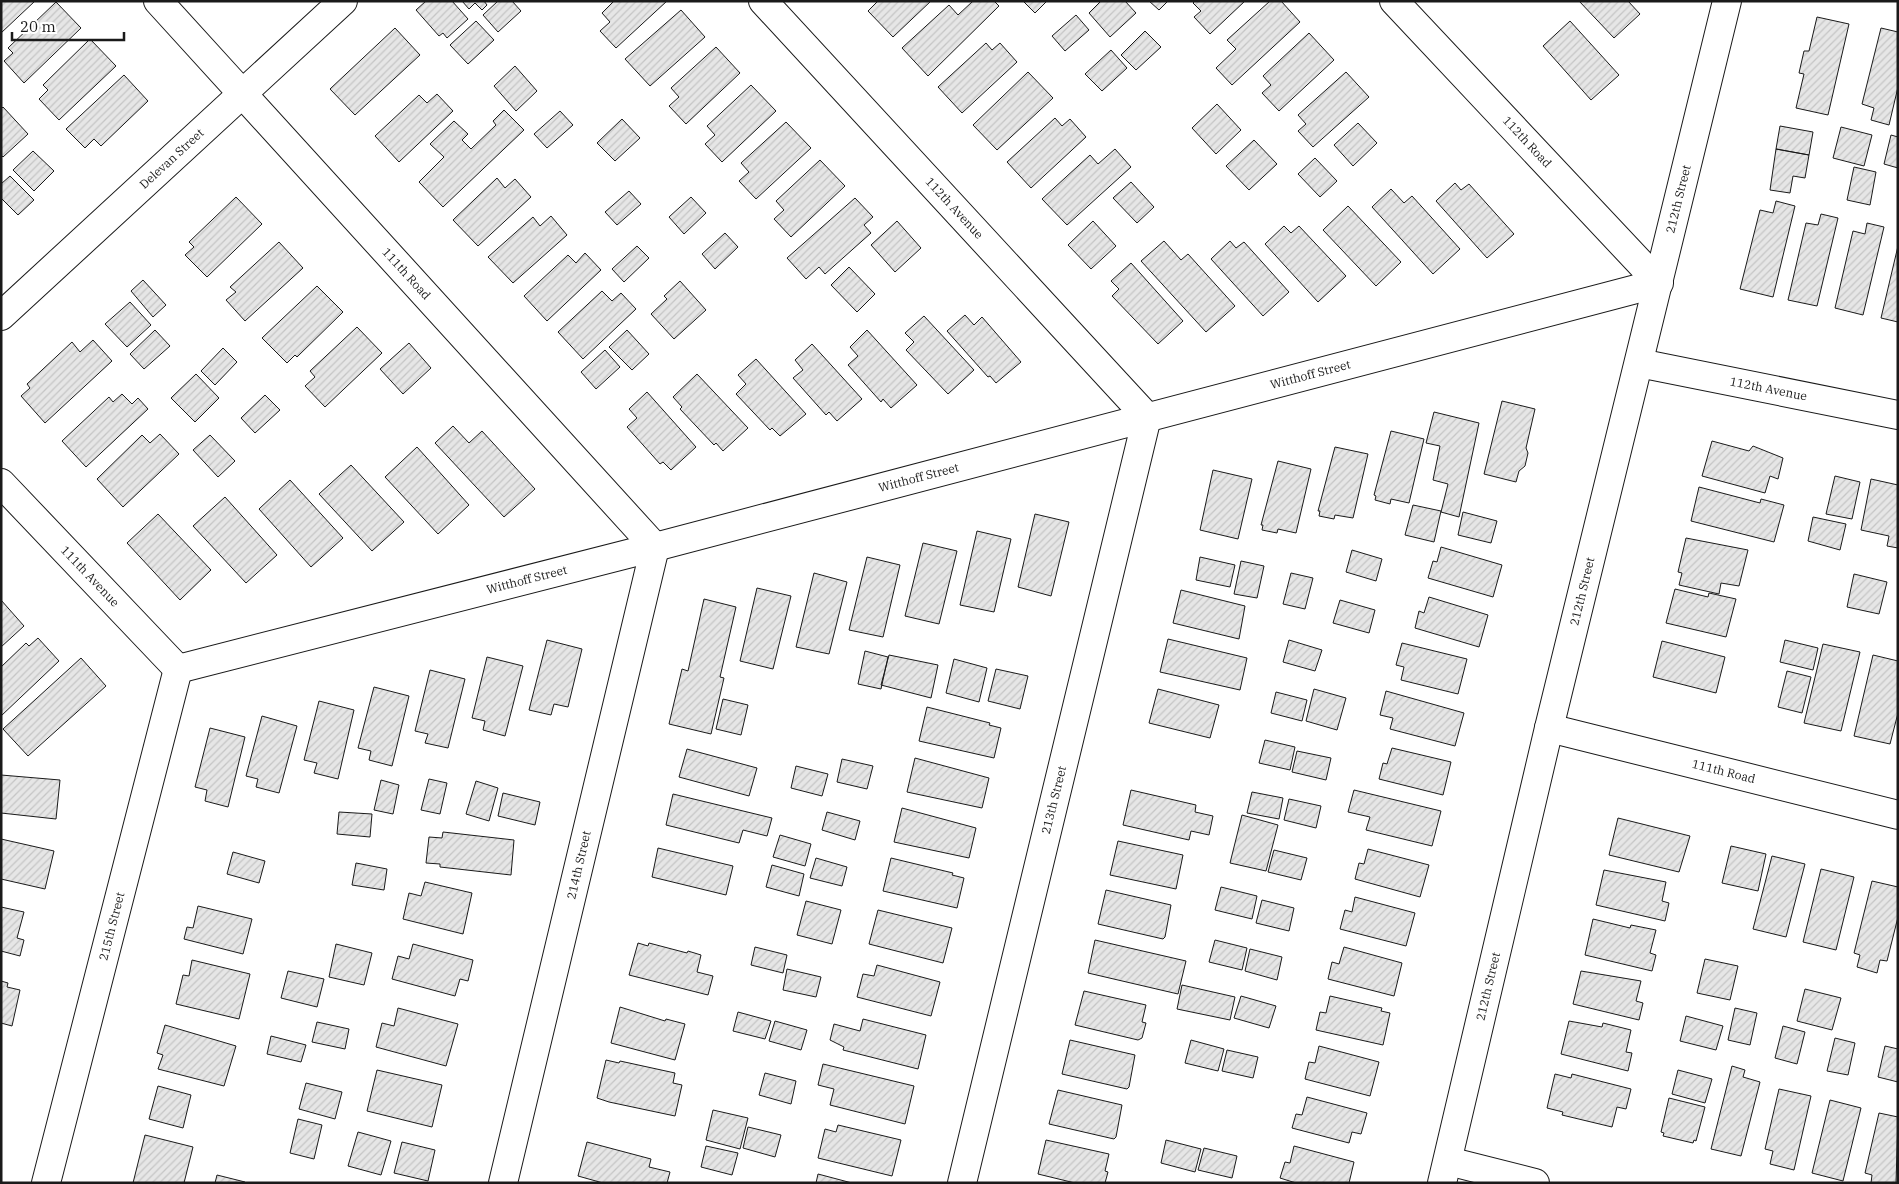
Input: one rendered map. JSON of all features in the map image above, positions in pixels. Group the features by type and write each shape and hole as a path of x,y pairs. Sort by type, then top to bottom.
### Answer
{"street":[{"name":"111th Road","path":"158,1 655,547"},
{"name":"Delevan Street","path":"1,316 343,1"},
{"name":"112th Avenue","path":"763,1 1147,417"},
{"name":"112th Road","path":"1394,1 1660,283"},
{"name":"212th Street","path":"1445,1172 1549,728 1660,283 1727,1"},
{"name":"Witthoff Street","path":"178,669 655,547 1660,283"},
{"name":"112th Avenue","path":"1639,363 1898,415"},
{"name":"213th Street","path":"962,1183 1147,417"},
{"name":"111th Avenue","path":"1,483 178,669"},
{"name":"214th Street","path":"503,1183 655,547"},
{"name":"215th Street","path":"46,1183 178,669"},
{"name":"111th Road","path":"1549,728 1898,815"},
{"path":"1445,1172 1535,1183"}],"building":[{"path":"1,1 35,1 1,33"},
{"path":"426,1 452,1 468,19 447,38 443,33 439,36 416,10"},
{"path":"462,1 484,1 487,5 482,10 475,3 469,9"},
{"path":"498,1 512,1 521,11 498,32 483,15"},
{"path":"614,1 667,1 616,48 600,31 610,22 602,13"},
{"path":"878,1 931,1 893,37 868,11"},
{"path":"973,1 994,1 999,6 928,76 902,48 949,5 958,15"},
{"path":"1023,1 1047,1 1035,13"},
{"path":"1101,1 1125,1 1136,13 1110,37 1089,13"},
{"path":"1149,1 1168,1 1159,10"},
{"path":"1195,1 1245,1 1210,34 1194,17 1201,11 1193,3"},
{"path":"1270,1 1281,1 1300,22 1232,85 1216,68 1236,49 1227,40"},
{"path":"1579,1 1628,1 1640,14 1614,38"},
{"path":"56,2 81,28 24,83 4,61 13,53 8,48"},
{"path":"681,10 705,37 650,86 625,59"},
{"path":"1076,15 1089,30 1065,51 1052,36"},
{"path":"1817,17 1849,24 1828,115 1796,108 1804,74 1799,73 1804,51 1809,51"},
{"path":"476,21 494,40 468,64 450,45"},
{"path":"1570,21 1619,75 1591,100 1543,46"},
{"path":"395,28 420,55 355,115 330,89"},
{"path":"1881,28 1898,32 1898,87 1889,125 1871,120 1874,108 1862,104"},
{"path":"1145,31 1161,47 1136,70 1121,55"},
{"path":"1309,33 1334,60 1279,111 1262,93 1271,85 1263,76"},
{"path":"90,39 116,66 59,120 39,99 48,90 43,85"},
{"path":"986,43 992,50 1000,43 1017,62 962,113 938,87"},
{"path":"716,47 740,73 686,124 669,106 679,97 671,88"},
{"path":"1111,50 1127,68 1102,91 1085,74"},
{"path":"515,66 537,91 516,111 494,86"},
{"path":"1028,72 1053,98 997,150 973,125"},
{"path":"1346,72 1369,97 1313,147 1298,131 1306,124 1298,115"},
{"path":"124,75 148,101 101,146 94,139 85,148 66,129"},
{"path":"751,85 776,111 722,162 705,144 715,135 707,126"},
{"path":"437,94 453,111 399,162 375,136 419,95 427,103"},
{"path":"1217,104 1241,130 1216,154 1192,128"},
{"path":"3,107 28,134 3,157 1,155 1,109"},
{"path":"504,110 524,130 443,207 419,182 444,157 430,144 454,121 468,134 462,140 471,149 496,125 493,121"},
{"path":"560,111 573,125 547,148 534,134"},
{"path":"1055,118 1062,126 1070,119 1086,137 1031,188 1007,162"},
{"path":"622,119 640,138 615,161 597,143"},
{"path":"786,122 811,148 756,199 739,181 749,172 741,163"},
{"path":"1358,123 1377,143 1353,166 1334,145"},
{"path":"1780,126 1813,132 1809,155 1776,149"},
{"path":"1841,127 1872,135 1864,166 1833,158"},
{"path":"1891,135 1898,137 1898,168 1884,164"},
{"path":"1254,140 1277,164 1249,190 1226,166"},
{"path":"1115,149 1131,167 1067,225 1042,199 1090,155 1098,164"},
{"path":"1776,149 1809,155 1805,178 1793,176 1790,193 1770,190"},
{"path":"33,151 54,171 34,191 13,170"},
{"path":"1315,158 1337,181 1320,197 1298,174"},
{"path":"820,160 845,186 791,237 774,219 784,210 776,201"},
{"path":"1854,167 1876,172 1870,205 1847,200"},
{"path":"10,176 34,200 18,215 1,198 1,184"},
{"path":"497,178 505,188 515,179 531,197 478,246 453,220"},
{"path":"1131,182 1154,207 1137,223 1113,198"},
{"path":"1455,183 1461,190 1469,184 1514,234 1487,258 1436,201"},
{"path":"1391,189 1404,203 1412,196 1460,249 1433,274 1372,207"},
{"path":"629,191 641,204 617,225 605,212"},
{"path":"236,197 262,224 207,277 185,255 194,247 189,242"},
{"path":"691,197 706,213 684,234 669,217"},
{"path":"855,198 873,217 864,225 871,233 825,274 819,267 806,279 787,258"},
{"path":"1776,201 1795,206 1773,297 1740,289 1760,210 1773,213"},
{"path":"1348,206 1401,262 1376,286 1323,230"},
{"path":"1821,214 1838,218 1817,306 1788,300 1806,223 1818,225"},
{"path":"551,216 567,235 513,283 488,257 533,217 540,226"},
{"path":"897,221 921,248 895,272 871,245"},
{"path":"1093,221 1116,246 1091,269 1068,245"},
{"path":"1867,223 1884,227 1863,315 1835,308 1853,231 1865,234"},
{"path":"1284,226 1291,233 1299,226 1346,276 1318,302 1265,244"},
{"path":"725,233 738,247 715,269 702,254"},
{"path":"1164,241 1181,260 1188,254 1235,306 1206,332 1141,261"},
{"path":"1230,241 1236,248 1244,242 1289,292 1263,316 1211,259"},
{"path":"279,242 303,268 245,321 226,300 236,292 230,287"},
{"path":"637,246 649,258 624,282 612,269"},
{"path":"1898,246 1898,322 1881,318"},
{"path":"585,253 601,270 547,321 524,296 568,255 576,263"},
{"path":"1131,263 1183,321 1158,344 1112,296 1119,289 1111,281"},
{"path":"849,267 875,294 857,312 831,285"},
{"path":"143,280 166,305 153,317 131,291"},
{"path":"680,281 706,310 674,339 651,314 667,299 664,296"},
{"path":"317,286 343,312 297,357 295,355 287,363 262,338"},
{"path":"602,291 612,301 621,293 636,309 583,359 558,332"},
{"path":"130,302 151,325 127,347 105,324"},
{"path":"965,315 974,325 982,317 1021,362 996,383 990,376 988,377 947,331"},
{"path":"924,316 974,370 948,394 906,350 914,342 905,333"},
{"path":"357,327 382,353 325,407 305,386 315,377 310,371"},
{"path":"155,330 170,346 144,369 130,354"},
{"path":"627,330 649,354 632,370 609,347"},
{"path":"867,330 917,385 891,408 883,399 881,402 848,365 858,356 850,347"},
{"path":"93,340 112,361 45,423 21,396 30,388 27,384 72,342 80,352"},
{"path":"409,343 431,368 403,394 380,369"},
{"path":"812,344 862,399 837,421 829,412 826,415 793,378 803,370 795,360"},
{"path":"223,348 237,362 215,385 201,371"},
{"path":"605,350 620,367 596,389 581,372"},
{"path":"756,359 806,414 780,436 772,428 770,430 736,394 746,384 738,375"},
{"path":"196,374 219,398 195,422 171,398"},
{"path":"697,374 748,428 723,451 716,443 714,445 680,409 682,407 673,397"},
{"path":"647,392 696,447 671,470 663,462 660,464 627,427 637,418 629,409"},
{"path":"122,394 132,404 138,398 148,409 86,467 62,441 109,397 113,402"},
{"path":"265,395 280,410 255,433 241,418"},
{"path":"1502,401 1535,409 1526,448 1528,453 1525,466 1519,471 1516,482 1484,474"},
{"path":"1434,412 1479,423 1459,517 1441,512 1448,484 1433,480 1440,446 1426,443"},
{"path":"453,426 469,443 482,431 535,489 504,517 435,443"},
{"path":"1391,431 1424,439 1409,503 1391,499 1390,504 1375,500 1376,496 1374,495"},
{"path":"160,434 179,454 123,507 97,479 142,435 150,443"},
{"path":"210,435 235,461 218,477 193,450"},
{"path":"1712,441 1749,451 1753,446 1783,458 1778,479 1770,476 1765,493 1702,476"},
{"path":"417,447 469,505 438,534 385,477"},
{"path":"1335,447 1368,454 1353,518 1335,515 1334,519 1319,516 1320,511 1318,511"},
{"path":"1278,461 1311,469 1296,533 1278,529 1277,533 1262,530 1263,525 1261,525"},
{"path":"351,465 404,522 372,551 319,494"},
{"path":"1213,470 1252,479 1238,539 1200,530"},
{"path":"1835,476 1860,482 1852,519 1826,514"},
{"path":"1871,479 1898,485 1898,548 1887,546 1889,536 1861,530"},
{"path":"290,480 343,538 311,567 259,509"},
{"path":"1699,487 1760,503 1761,499 1784,505 1774,542 1691,521"},
{"path":"225,497 277,555 246,583 193,526"},
{"path":"1413,505 1441,511 1434,542 1405,535"},
{"path":"1463,512 1497,521 1491,543 1458,535"},
{"path":"158,514 211,570 180,600 127,543"},
{"path":"1035,514 1069,522 1051,596 1018,587"},
{"path":"1813,517 1846,524 1840,550 1808,541"},
{"path":"977,531 1011,539 994,612 960,605"},
{"path":"1686,538 1748,550 1739,586 1721,583 1719,594 1679,585 1682,573 1678,572"},
{"path":"923,543 957,551 939,624 905,616"},
{"path":"1441,547 1502,565 1493,597 1428,578 1433,561 1437,562"},
{"path":"1352,550 1382,559 1376,581 1346,572"},
{"path":"867,557 900,565 883,637 849,630"},
{"path":"1200,557 1235,565 1230,587 1196,580"},
{"path":"1241,561 1264,566 1257,598 1234,594"},
{"path":"814,573 847,582 829,654 796,647"},
{"path":"1291,573 1313,578 1305,609 1283,604"},
{"path":"1854,574 1887,582 1879,614 1847,607"},
{"path":"757,588 791,596 773,669 740,661"},
{"path":"1675,589 1708,597 1709,593 1736,599 1726,637 1666,623"},
{"path":"1181,590 1245,606 1239,639 1173,623"},
{"path":"1429,597 1488,615 1479,647 1415,628 1419,611 1424,613"},
{"path":"704,599 736,607 720,677 724,678 711,734 669,724 682,669 688,671"},
{"path":"1,600 24,626 1,647"},
{"path":"1340,600 1375,610 1369,633 1333,623"},
{"path":"38,638 59,661 1,716 1,667 26,643 29,646"},
{"path":"1168,639 1247,658 1240,690 1160,672"},
{"path":"547,640 582,649 568,707 554,704 551,715 529,710"},
{"path":"1289,640 1322,650 1315,671 1283,662"},
{"path":"1785,640 1818,648 1813,670 1780,662"},
{"path":"1662,641 1725,657 1716,693 1653,677"},
{"path":"1402,643 1467,659 1458,694 1401,680 1404,667 1396,665"},
{"path":"1823,644 1860,652 1841,731 1804,723"},
{"path":"865,651 888,657 881,689 858,684"},
{"path":"889,655 938,665 931,698 881,685"},
{"path":"1873,655 1898,661 1898,713 1890,744 1854,736"},
{"path":"487,657 523,666 505,736 483,730 485,721 472,718"},
{"path":"81,658 106,686 28,756 3,729"},
{"path":"954,659 987,668 979,702 946,693"},
{"path":"996,669 1028,676 1020,709 988,701"},
{"path":"430,670 465,679 448,748 425,743 428,734 415,731"},
{"path":"1787,671 1811,677 1802,713 1778,707"},
{"path":"374,687 409,696 392,766 369,760 371,751 358,748"},
{"path":"1158,689 1219,705 1210,738 1149,723"},
{"path":"1314,689 1346,698 1337,730 1306,721"},
{"path":"1386,691 1464,713 1455,746 1390,729 1393,718 1380,715"},
{"path":"1276,692 1307,700 1302,721 1271,713"},
{"path":"723,699 748,705 741,735 716,729"},
{"path":"319,701 354,710 338,779 314,773 317,763 304,760"},
{"path":"927,707 990,723 989,725 1001,728 994,758 919,741"},
{"path":"262,716 297,726 279,793 256,787 258,779 246,776"},
{"path":"210,728 245,737 228,807 205,801 207,790 195,787"},
{"path":"1265,740 1295,747 1290,770 1259,763"},
{"path":"1392,748 1451,762 1443,795 1379,779 1383,763 1387,764"},
{"path":"687,749 757,768 749,796 679,777"},
{"path":"1297,751 1331,758 1326,780 1292,772"},
{"path":"915,758 989,778 982,808 907,792"},
{"path":"842,759 873,766 867,789 837,782"},
{"path":"796,766 828,774 822,796 791,788"},
{"path":"1,775 60,780 56,819 1,813"},
{"path":"429,779 447,783 440,814 421,810"},
{"path":"381,780 399,785 393,814 374,810"},
{"path":"476,781 498,788 489,821 466,814"},
{"path":"1131,790 1196,805 1195,812 1213,816 1209,835 1191,831 1189,840 1123,825"},
{"path":"1354,790 1441,811 1432,846 1366,830 1370,817 1348,812"},
{"path":"1252,792 1283,798 1279,819 1247,813"},
{"path":"503,793 540,802 535,825 498,816"},
{"path":"673,794 772,818 767,836 743,830 739,843 666,825"},
{"path":"1289,799 1321,806 1316,828 1284,820"},
{"path":"902,808 976,828 969,858 894,842"},
{"path":"339,812 372,814 370,837 337,834"},
{"path":"827,812 860,821 855,840 822,830"},
{"path":"1242,815 1278,825 1266,871 1230,863"},
{"path":"1618,818 1690,836 1679,872 1609,855"},
{"path":"443,832 514,840 511,875 440,867 440,864 426,863 429,837 442,838"},
{"path":"780,835 811,844 805,866 773,857"},
{"path":"1,839 54,851 45,889 1,879"},
{"path":"1118,841 1183,855 1176,889 1110,875"},
{"path":"1731,846 1766,854 1758,891 1722,883"},
{"path":"658,848 733,866 726,895 652,877"},
{"path":"1368,849 1429,865 1420,897 1355,879 1359,863 1364,864"},
{"path":"1274,850 1307,858 1301,880 1268,872"},
{"path":"233,852 265,861 259,883 227,874"},
{"path":"1772,856 1805,864 1786,937 1753,929"},
{"path":"816,858 847,867 842,886 810,878"},
{"path":"891,858 953,873 952,875 964,878 957,908 883,891"},
{"path":"356,863 387,869 384,890 352,885"},
{"path":"772,865 804,874 799,896 766,887"},
{"path":"1821,869 1854,877 1836,950 1803,942"},
{"path":"1604,870 1666,882 1662,901 1669,903 1665,921 1596,905"},
{"path":"1872,881 1898,887 1898,917 1887,961 1880,960 1877,973 1857,967 1860,955 1854,953"},
{"path":"425,882 472,893 463,934 403,919 409,893 421,896"},
{"path":"1221,887 1257,896 1252,919 1215,910"},
{"path":"1106,890 1171,905 1165,937 1163,939 1098,924"},
{"path":"1355,897 1415,913 1406,946 1340,929 1345,910 1352,912"},
{"path":"1262,900 1294,908 1289,931 1256,923"},
{"path":"806,901 841,910 832,944 797,935"},
{"path":"198,906 252,919 243,954 184,939 187,927 193,928"},
{"path":"1,907 24,912 17,938 24,940 20,956 1,951"},
{"path":"878,910 952,928 943,963 869,944"},
{"path":"1593,919 1630,928 1631,925 1656,930 1650,953 1656,955 1652,971 1585,955"},
{"path":"1095,940 1186,961 1178,994 1088,973"},
{"path":"1215,940 1247,948 1242,970 1209,962"},
{"path":"638,943 648,946 649,943 701,955 697,972 713,976 708,995 629,975"},
{"path":"336,944 372,953 364,985 329,977"},
{"path":"413,944 473,960 468,981 460,979 455,996 392,979 398,956 409,959"},
{"path":"755,947 787,955 783,973 751,965"},
{"path":"1344,947 1402,963 1394,996 1328,979 1332,962 1339,964"},
{"path":"1250,949 1282,957 1277,980 1245,971"},
{"path":"1705,959 1738,966 1730,1000 1697,993"},
{"path":"192,960 250,974 239,1019 176,1004 183,975 189,976"},
{"path":"877,965 940,982 931,1016 857,997 863,974 874,976"},
{"path":"787,969 821,977 816,997 783,990"},
{"path":"288,971 324,979 317,1007 281,998"},
{"path":"1581,971 1641,981 1636,1001 1643,1003 1639,1020 1573,1004"},
{"path":"1,981 8,983 7,987 20,990 12,1026 1,1023"},
{"path":"1182,985 1235,997 1230,1020 1177,1009"},
{"path":"1805,989 1841,998 1832,1030 1797,1021"},
{"path":"1084,991 1146,1005 1142,1022 1146,1023 1142,1038 1138,1040 1075,1025"},
{"path":"1241,996 1276,1006 1269,1028 1234,1018"},
{"path":"1330,996 1382,1008 1381,1011 1390,1013 1383,1045 1316,1030 1320,1012 1326,1013"},
{"path":"620,1007 665,1021 666,1019 685,1024 675,1060 611,1043"},
{"path":"398,1008 458,1024 446,1066 376,1047 382,1023 394,1026"},
{"path":"1735,1008 1757,1013 1750,1045 1728,1040"},
{"path":"738,1012 771,1021 765,1039 733,1031"},
{"path":"1686,1016 1723,1026 1716,1050 1680,1041"},
{"path":"863,1019 926,1035 918,1069 843,1050 844,1047 830,1040 834,1024 860,1031"},
{"path":"775,1021 807,1030 801,1050 769,1041"},
{"path":"1569,1021 1602,1027 1603,1023 1631,1030 1626,1052 1632,1053 1628,1071 1561,1054"},
{"path":"317,1022 349,1029 345,1049 312,1042"},
{"path":"165,1025 236,1046 224,1086 158,1069 163,1055 157,1053"},
{"path":"1783,1026 1805,1032 1797,1064 1775,1058"},
{"path":"271,1036 306,1045 301,1062 267,1054"},
{"path":"1835,1038 1855,1043 1848,1075 1827,1071"},
{"path":"1070,1040 1135,1055 1129,1087 1127,1089 1062,1074"},
{"path":"1191,1040 1224,1049 1218,1071 1185,1063"},
{"path":"1319,1046 1379,1062 1370,1096 1305,1079 1309,1062 1315,1063"},
{"path":"1885,1046 1898,1049 1898,1082 1878,1077"},
{"path":"1227,1050 1258,1057 1253,1078 1222,1071"},
{"path":"606,1060 619,1063 620,1061 675,1073 673,1083 682,1085 675,1116 597,1098"},
{"path":"823,1064 914,1086 905,1124 830,1105 834,1089 818,1085"},
{"path":"1732,1066 1745,1070 1743,1077 1760,1082 1741,1156 1711,1149"},
{"path":"377,1070 442,1085 432,1127 367,1111"},
{"path":"1678,1070 1712,1079 1705,1103 1672,1094"},
{"path":"765,1073 796,1081 791,1104 759,1095"},
{"path":"1555,1074 1571,1078 1572,1074 1631,1089 1626,1109 1617,1107 1612,1127 1562,1115 1563,1112 1547,1108"},
{"path":"306,1083 342,1092 335,1119 299,1109"},
{"path":"158,1086 191,1095 183,1128 149,1119"},
{"path":"1779,1089 1811,1096 1794,1170 1770,1164 1773,1151 1765,1149"},
{"path":"1058,1090 1122,1105 1116,1137 1114,1139 1049,1124"},
{"path":"1307,1097 1367,1113 1361,1134 1352,1132 1349,1143 1292,1128 1296,1114 1302,1115"},
{"path":"1669,1098 1705,1107 1696,1141 1694,1140 1693,1143 1663,1136 1664,1133 1661,1132"},
{"path":"1830,1100 1861,1108 1843,1181 1812,1173"},
{"path":"713,1110 748,1118 740,1149 706,1140"},
{"path":"1879,1113 1898,1117 1896,1183 1871,1183 1872,1175 1865,1173"},
{"path":"298,1119 322,1125 314,1159 290,1153"},
{"path":"838,1125 901,1140 892,1176 818,1158 825,1129 836,1132"},
{"path":"748,1127 781,1135 775,1157 743,1148"},
{"path":"358,1132 391,1141 381,1175 348,1166"},
{"path":"145,1135 193,1147 184,1183 133,1183"},
{"path":"1046,1140 1109,1154 1105,1171 1108,1172 1105,1183 1075,1183 1038,1174"},
{"path":"1166,1140 1201,1149 1195,1172 1161,1163"},
{"path":"402,1142 435,1150 428,1181 394,1173"},
{"path":"587,1142 651,1159 649,1167 670,1172 667,1183 603,1183 578,1176"},
{"path":"706,1146 738,1153 732,1175 701,1167"},
{"path":"1294,1146 1354,1162 1349,1183 1296,1183 1280,1178 1285,1162 1290,1163"},
{"path":"1204,1148 1237,1156 1232,1178 1198,1170"},
{"path":"818,1174 852,1183 816,1183"},
{"path":"217,1175 245,1182 245,1183 215,1183"}]}
